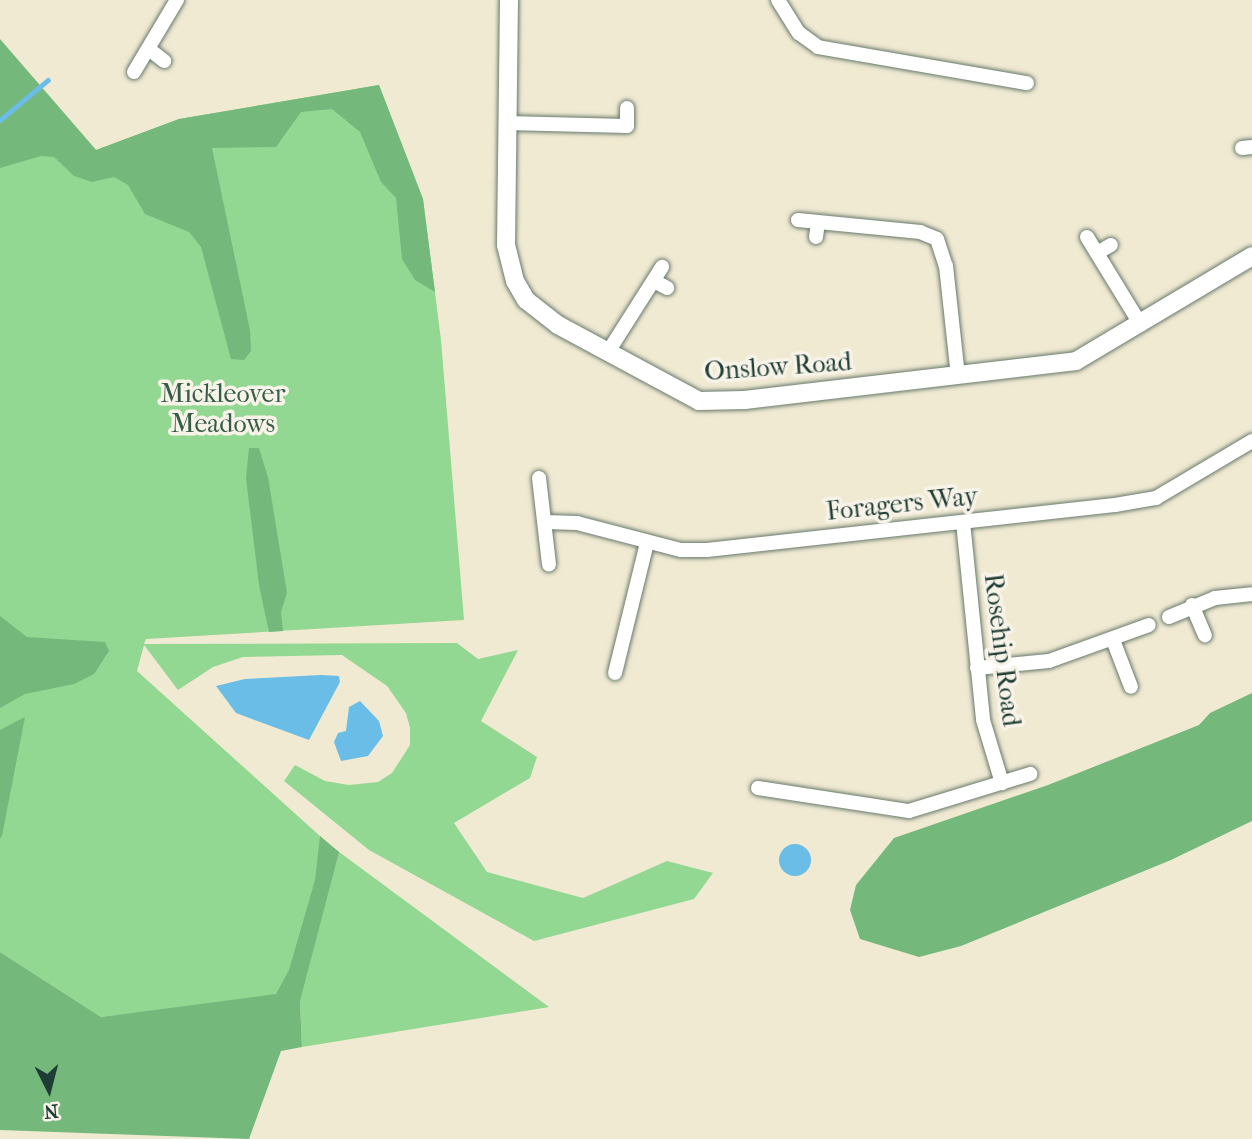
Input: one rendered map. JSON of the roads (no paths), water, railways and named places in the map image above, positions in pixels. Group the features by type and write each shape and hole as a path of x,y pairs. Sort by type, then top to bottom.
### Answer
{"street":[{"path":"134,72 150,50 177,0"},
{"name":"Onslow Road","path":"509,0 506,244 515,281 526,300 547,318 676,391 709,402 1076,361 1141,325 1252,256"},
{"path":"778,0 799,33 818,47 1027,83"},
{"path":"150,50 164,61"},
{"path":"506,123 626,126 627,108"},
{"path":"798,220 817,229 920,232 937,239 946,266 958,376"},
{"path":"1087,237 1141,325"},
{"path":"1097,253 1111,245"},
{"path":"608,352 661,279"},
{"name":"Foragers Way","path":"545,522 577,523 647,543 707,550 1138,503 1156,498 1252,441"},
{"path":"539,478 549,564"},
{"name":"Rosehip Road","path":"962,522 983,720 1002,783"},
{"path":"615,673 647,543"},
{"path":"1168,617 1192,605 1252,594"},
{"path":"1192,605 1205,635"},
{"path":"977,668 1049,661 1149,625"},
{"path":"1113,640 1130,687"},
{"path":"758,788 909,811 1030,774"}],"water":[{"path":"339,676 340,682 309,740 236,713 216,686 245,679"},
{"path":"360,701 379,721 383,736 368,756 341,761 334,742 338,733 346,731 349,707"},
{"path":"795,844 806,849 811,860 806,871 795,876 784,871 779,860 784,849"}],"waterway":[{"path":"0,120 48,80"}],"park label":[{"name":"Mickleover Meadows","path":"223,409"}]}
